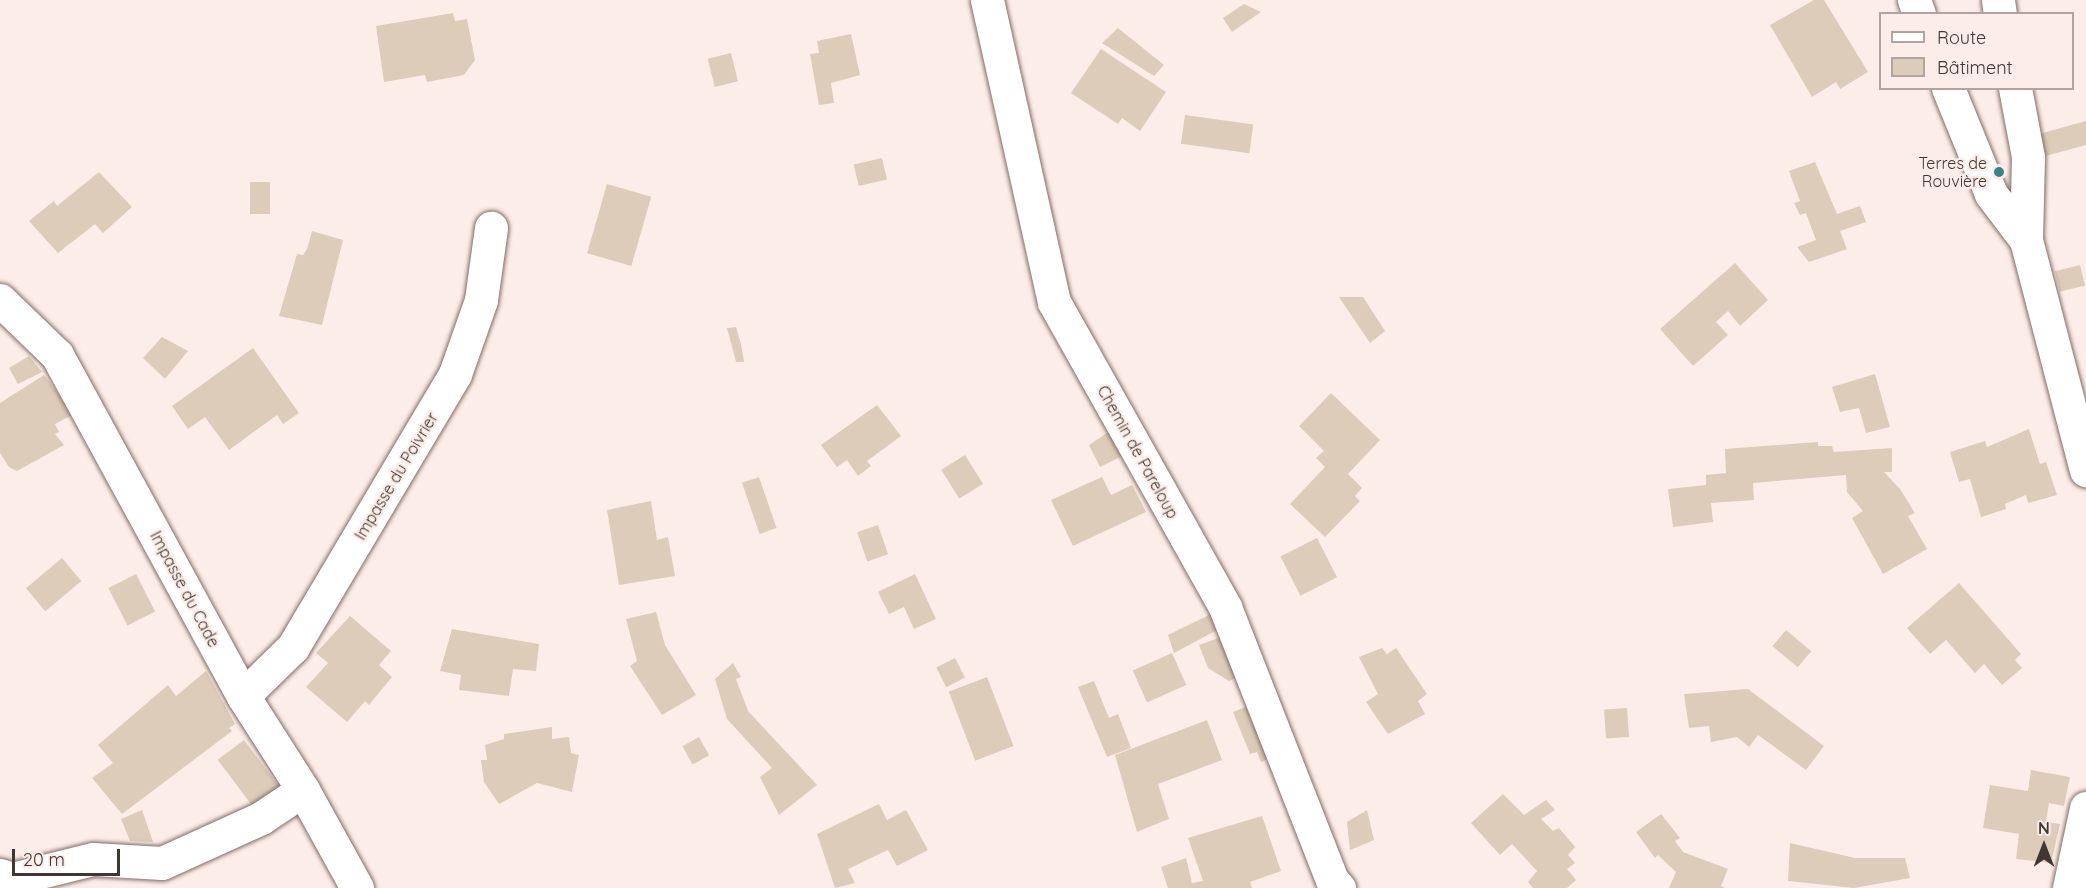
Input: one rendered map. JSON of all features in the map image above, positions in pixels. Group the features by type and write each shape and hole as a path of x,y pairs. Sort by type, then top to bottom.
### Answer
{"street":[{"name":"Chemin de Pareloup","path":"987,0 1054,302 1225,607 1332,880 1339,888"},
{"path":"1949,90 1991,194 2026,240"},
{"path":"2015,90 2028,157 2026,240 2086,470"},
{"name":"Impasse du Poivrier","path":"243,696 293,647 455,374 481,300 491,228"},
{"name":"Impasse du Cade","path":"0,300 57,355 243,696 303,790 357,888"},
{"path":"0,875 12,879 93,859 162,863 261,818 303,790"},
{"path":"2069,888 2086,808"}],"building":[{"path":"1814,0 1824,0 1868,72 1840,89 1836,82 1812,97 1770,25"},
{"path":"1244,4 1261,12 1232,32 1223,18"},
{"path":"453,13 455,21 467,19 475,60 464,75 427,82 425,75 384,82 376,26"},
{"path":"1118,28 1164,65 1154,76 1102,43"},
{"path":"851,34 860,75 831,83 834,103 819,105 810,54 819,53 817,41"},
{"path":"1101,49 1166,92 1140,131 1122,118 1118,124 1071,93"},
{"path":"731,53 738,81 715,87 708,59"},
{"path":"1185,115 1253,125 1249,153 1181,144"},
{"path":"2086,121 2086,145 2038,158 2035,135"},
{"path":"882,158 887,179 859,186 854,165"},
{"path":"1815,162 1837,214 1860,206 1866,222 1840,231 1847,249 1809,262 1797,247 1816,240 1806,213 1800,215 1794,203 1800,201 1789,171"},
{"path":"99,172 132,207 103,233 95,224 58,253 29,221 54,201 57,206"},
{"path":"250,182 270,182 270,214 250,214"},
{"path":"607,184 651,197 631,266 587,253"},
{"path":"312,231 343,240 322,325 279,316 297,254 303,255 307,249"},
{"path":"1735,263 1768,300 1740,326 1728,311 1716,322 1728,335 1693,366 1660,329"},
{"path":"2080,265 2085,285 2060,292 2055,271"},
{"path":"1339,297 1363,297 1385,331 1370,343"},
{"path":"736,327 744,362 736,362 727,328"},
{"path":"162,337 188,351 165,379 143,358"},
{"path":"253,348 299,413 283,424 277,415 229,450 205,417 188,429 172,406"},
{"path":"29,356 42,372 18,384 9,368"},
{"path":"1875,374 1890,427 1866,433 1859,408 1840,412 1832,387"},
{"path":"44,375 74,414 55,424 59,432 55,434 64,445 17,471 9,467 0,453 0,403"},
{"path":"1331,393 1380,440 1348,474 1362,488 1355,496 1360,501 1325,537 1290,504 1325,467 1316,458 1324,451 1299,426"},
{"path":"877,405 901,436 867,461 871,466 858,476 847,460 837,467 821,445"},
{"path":"1113,429 1126,454 1100,467 1089,445"},
{"path":"2029,429 2040,464 2046,462 2057,495 2028,503 2026,495 2005,504 2006,509 1981,517 1970,479 1959,482 1950,452 1985,441 1987,447"},
{"path":"1818,442 1818,446 1832,446 1834,452 1892,448 1892,472 1884,472 1900,489 1915,513 1908,516 1927,549 1883,574 1852,518 1863,511 1847,492 1846,475 1753,483 1754,500 1711,503 1713,522 1673,527 1668,489 1706,485 1706,475 1726,473 1725,449"},
{"path":"965,455 983,484 959,499 941,470"},
{"path":"759,477 777,528 760,534 742,483"},
{"path":"1102,477 1111,495 1132,485 1146,512 1073,546 1051,500"},
{"path":"651,501 657,540 668,537 675,576 619,585 607,510"},
{"path":"878,525 888,554 867,561 857,532"},
{"path":"1317,538 1337,577 1300,596 1280,557"},
{"path":"62,558 81,581 45,611 26,588"},
{"path":"136,574 155,611 127,625 108,588"},
{"path":"915,574 936,619 914,629 904,607 889,614 878,592"},
{"path":"1959,583 2021,654 2015,660 2022,668 2002,685 1984,664 1975,673 1946,640 1930,654 1907,628"},
{"path":"656,612 665,645 696,695 662,715 630,666 637,661 626,619"},
{"path":"1213,613 1221,628 1174,653 1168,635"},
{"path":"350,616 391,651 379,665 392,677 369,705 365,701 347,722 306,687 328,663 316,653"},
{"path":"452,629 539,644 536,671 513,669 509,696 459,690 461,675 440,671"},
{"path":"1786,630 1811,651 1798,667 1773,646"},
{"path":"1224,636 1240,676 1229,681 1208,668 1199,645"},
{"path":"1382,648 1387,654 1396,648 1427,694 1418,701 1425,714 1388,734 1366,702 1378,694 1359,657"},
{"path":"1172,653 1186,685 1147,702 1133,670"},
{"path":"955,658 965,678 946,687 936,668"},
{"path":"733,663 741,677 736,679 748,711 817,785 779,815 760,777 772,768 727,719 715,679"},
{"path":"206,671 235,724 229,728 232,731 122,814 92,778 113,763 98,745 168,685 176,696"},
{"path":"987,677 1014,746 975,761 949,692"},
{"path":"1094,681 1109,718 1118,714 1131,748 1107,757 1078,687"},
{"path":"1748,689 1824,746 1806,770 1758,735 1749,747 1737,737 1711,742 1709,726 1689,728 1684,694"},
{"path":"1251,705 1273,757 1261,762 1257,752 1250,754 1233,712"},
{"path":"1627,708 1629,737 1606,739 1604,710"},
{"path":"1207,720 1222,760 1158,784 1169,819 1137,832 1115,755"},
{"path":"552,727 552,739 569,737 571,753 579,755 572,792 537,783 499,804 484,782 481,760 487,760 485,745 504,739 504,734"},
{"path":"699,737 709,755 693,765 682,746"},
{"path":"244,740 284,794 258,813 218,760"},
{"path":"2031,770 2070,777 2064,806 2049,803 2046,822 2060,824 2051,863 2016,859 2019,834 1983,828 1990,785 2028,791"},
{"path":"1503,794 1524,815 1546,800 1555,810 1541,819 1553,831 1559,828 1575,847 1568,855 1575,863 1567,869 1576,880 1567,888 1533,888 1528,882 1537,871 1512,844 1500,855 1471,823"},
{"path":"879,804 887,820 906,810 928,850 897,866 888,850 848,869 855,883 835,888 817,834"},
{"path":"142,810 153,842 130,841 121,819"},
{"path":"1367,810 1374,840 1350,850 1347,822"},
{"path":"1661,814 1680,838 1675,841 1683,852 1728,869 1721,886 1725,888 1669,888 1676,872 1658,855 1655,858 1636,832"},
{"path":"1262,816 1281,871 1250,882 1252,888 1168,888 1161,867 1186,858 1192,883 1203,881 1188,838"},
{"path":"1790,843 1855,858 1905,858 1910,878 1854,888 1788,881"}],"place":[{"name":"Terres de Rouvière","path":"1999,172"}]}
